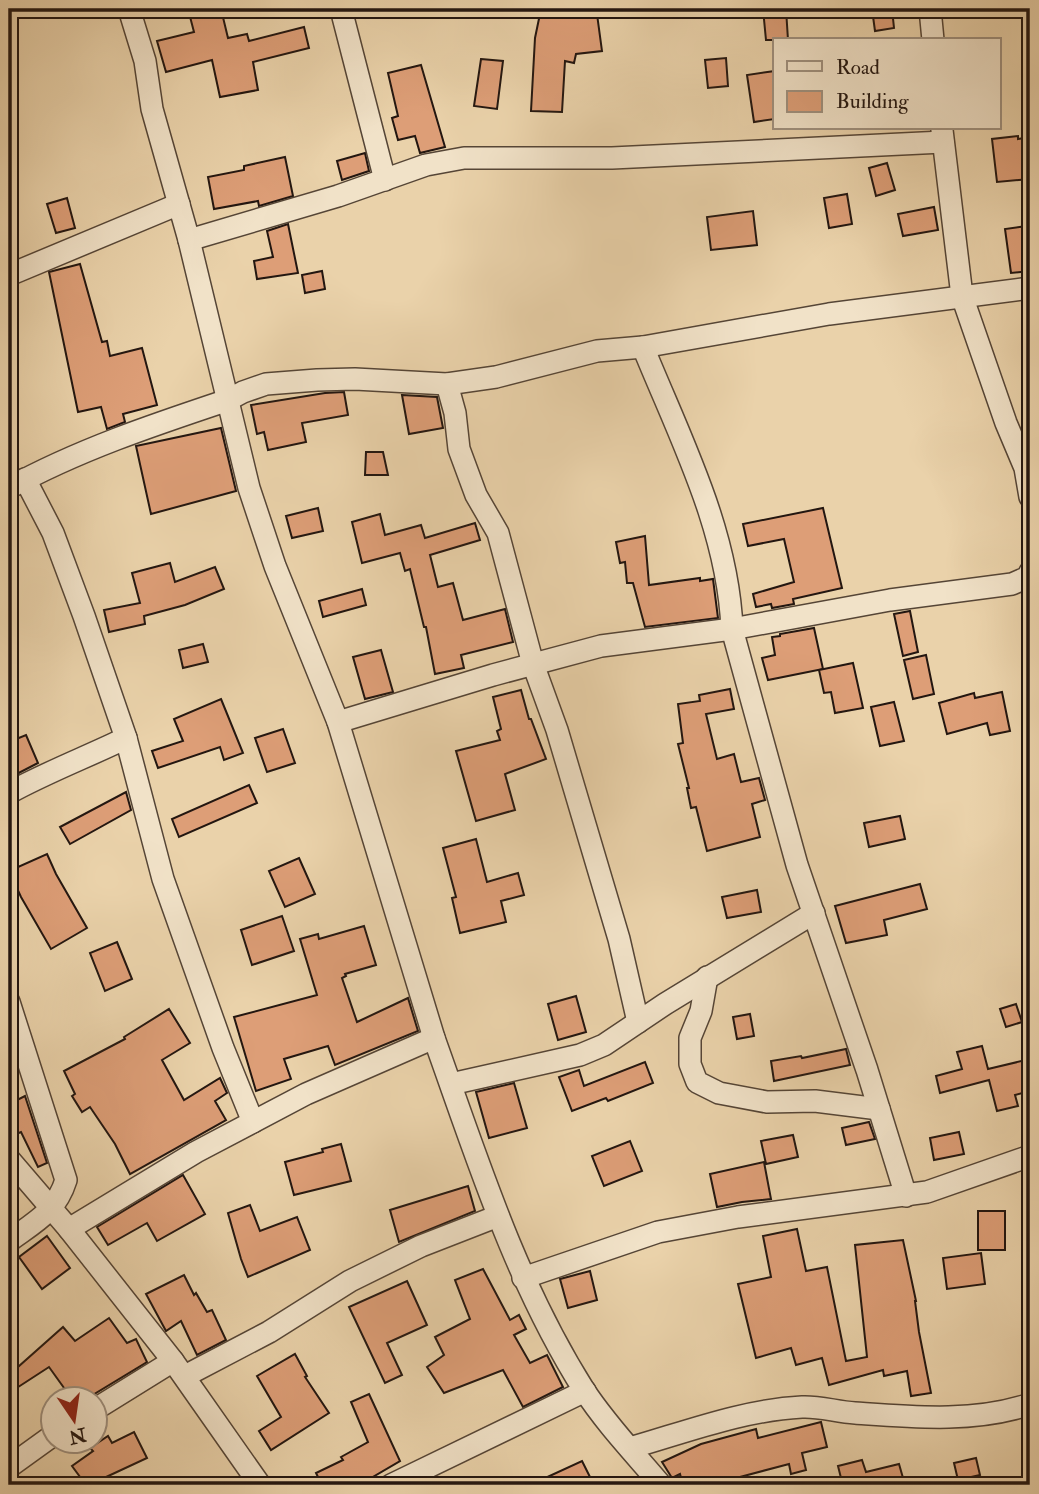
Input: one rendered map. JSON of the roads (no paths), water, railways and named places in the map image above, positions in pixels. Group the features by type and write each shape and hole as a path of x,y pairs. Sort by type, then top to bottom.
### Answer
{"street":[{"path":"129,9 145,61 152,109 179,204 249,488 275,566 338,722 450,1084 523,1278 585,1391 661,1485"},
{"path":"345,9 343,17 385,180"},
{"path":"930,9 933,38"},
{"path":"188,240 385,180 426,164 464,158 612,158 942,135 962,296 1006,423 1025,468 1030,496"},
{"path":"9,275 179,204"},
{"path":"253,1122 223,1048 163,879 126,738 53,533 17,484 43,469 126,434 228,400 243,391 266,384 355,379 447,384 496,377 597,351 643,347 829,314 1030,288"},
{"path":"643,347 708,504 731,595 732,629 797,865 906,1196"},
{"path":"447,384 455,414 459,449 476,495 498,533 533,664 557,730 619,939 638,1022"},
{"path":"338,722 601,646 732,629 890,600 1012,584 1028,577 1030,572"},
{"path":"9,793 72,761 126,738"},
{"path":"450,1084 580,1055 604,1045 707,977 814,913"},
{"path":"707,977 701,1011 690,1038 690,1065 697,1082 719,1093 767,1102 815,1101 879,1109"},
{"path":"9,1002 66,1180 61,1196 52,1209 9,1241"},
{"path":"69,1229 195,1152 306,1094 434,1038"},
{"path":"523,1278 658,1232 738,1217 927,1192 1030,1156"},
{"path":"9,1159 69,1229 179,1368 260,1485"},
{"path":"108,1403 179,1368 269,1332 350,1281 421,1246 498,1216"},
{"path":"391,1485 585,1391"},
{"path":"630,1448 780,1409 805,1407 852,1413 934,1417 993,1413 1030,1404"},
{"path":"9,1467 38,1446"}]}
